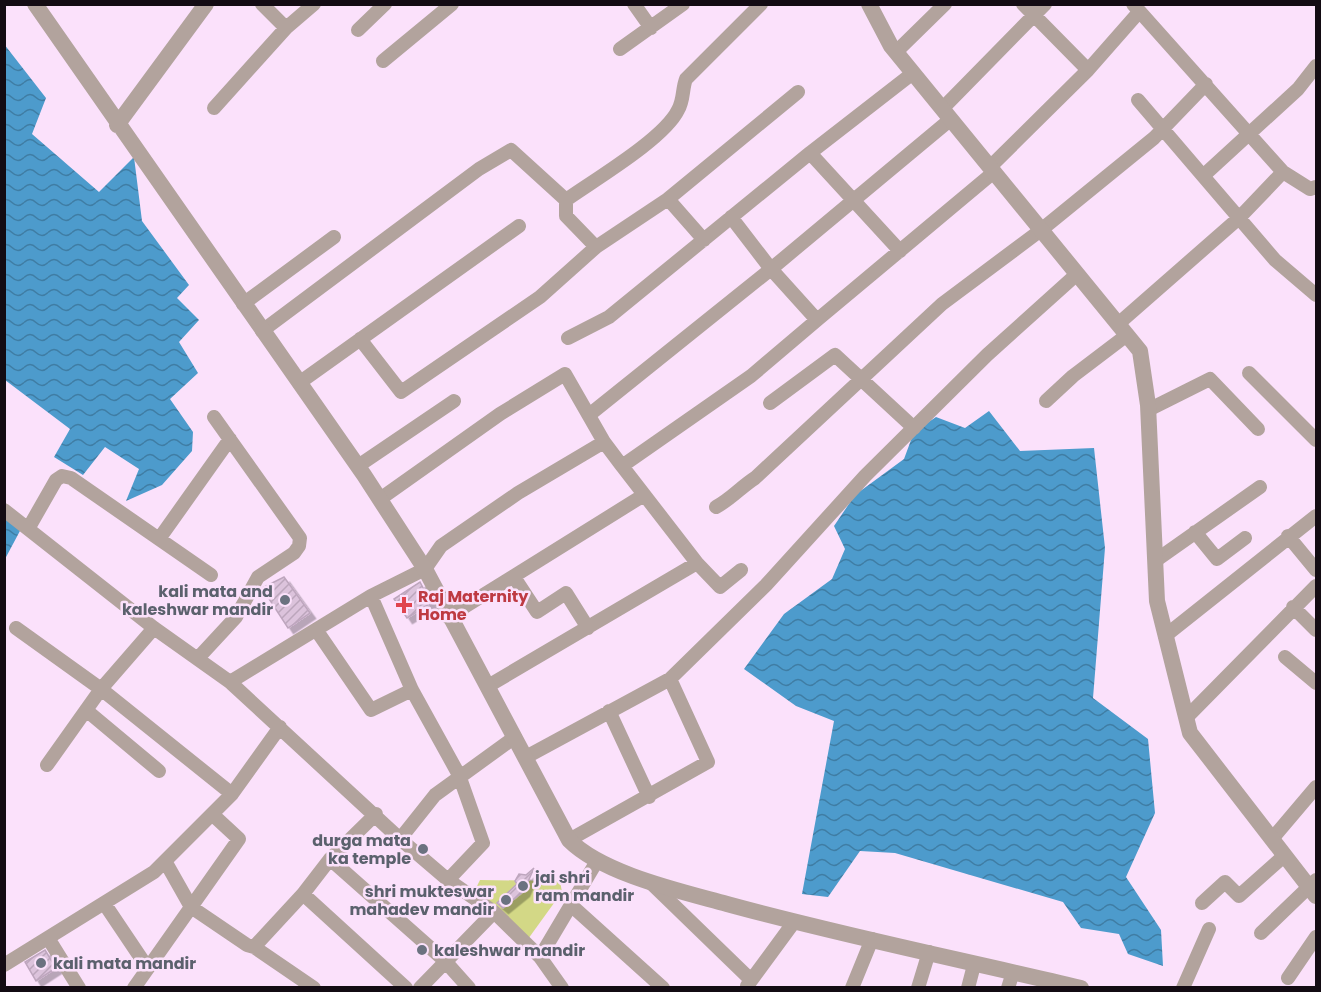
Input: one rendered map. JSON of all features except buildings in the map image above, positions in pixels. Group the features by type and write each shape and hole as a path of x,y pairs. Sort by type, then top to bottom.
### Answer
{"street":[{"path":"35,4 380,499 425,569 448,617 488,686 569,840 582,854 652,884 794,922 929,952 974,965 1011,980 1070,986"},
{"path":"117,124 206,4"},
{"path":"262,4 286,28"},
{"path":"214,108 286,28 314,4"},
{"path":"358,30 386,4"},
{"path":"383,61 452,4"},
{"path":"634,4 651,28"},
{"path":"620,49 683,4"},
{"path":"566,200 646,143 664,126 678,111 686,79 761,4"},
{"path":"869,4 896,52 1140,351 1148,410 1157,601 1190,733 1284,856 1314,888 1262,933"},
{"path":"896,52 945,4"},
{"path":"1023,4 1088,70"},
{"path":"589,415 855,201 947,114 1045,4"},
{"path":"622,466 751,376 992,170 1088,70 1136,8 1283,172 1310,189 1317,187"},
{"path":"1203,176 1298,89 1317,66"},
{"path":"568,338 609,316 810,153 914,73"},
{"path":"716,507 735,496 742,487 755,478 942,304 1041,230 1163,129 1206,84"},
{"path":"360,339 401,392 540,297 596,248 668,199 798,92"},
{"path":"1138,100 1275,260 1317,295"},
{"path":"262,332 479,169 511,150 566,200 566,216 596,248"},
{"path":"810,153 900,251"},
{"path":"1047,401 1239,218 1283,172"},
{"path":"668,199 704,240"},
{"path":"731,217 771,269 817,320"},
{"path":"298,382 519,226"},
{"path":"243,304 334,237"},
{"path":"526,757 670,679 766,585 865,476 987,355 1077,274"},
{"path":"770,403 835,355 914,428"},
{"path":"1249,373 1317,440"},
{"path":"380,499 500,414 565,374 604,442 697,563 720,587 741,570"},
{"path":"1148,410 1210,379 1258,429"},
{"path":"358,466 454,401"},
{"path":"200,657 236,617 258,577 294,553 299,546 300,538 214,417"},
{"path":"159,539 230,439"},
{"path":"230,682 371,596 425,569 441,546 518,493 604,442"},
{"path":"28,530 48,491 62,476 71,478 211,575"},
{"path":"1155,561 1260,487"},
{"path":"448,617 644,495"},
{"path":"4,510 154,628 200,657 230,682 376,814 400,839 448,880 494,912 540,957 562,987"},
{"path":"1165,636 1288,536 1317,516"},
{"path":"1195,532 1217,559 1245,538"},
{"path":"1288,536 1317,570"},
{"path":"488,686 697,563"},
{"path":"514,577 537,612 566,593 588,628"},
{"path":"1186,718 1293,607 1317,586"},
{"path":"371,596 412,690 459,775 483,843 448,880"},
{"path":"1293,607 1317,630"},
{"path":"16,628 101,689 232,794"},
{"path":"47,765 101,689 154,628"},
{"path":"317,630 371,710 412,690"},
{"path":"1285,657 1317,683"},
{"path":"569,840 708,762 670,679"},
{"path":"86,711 159,771"},
{"path":"609,711 649,797"},
{"path":"4,966 154,872 232,794 280,727"},
{"path":"400,839 435,795 459,775 515,737"},
{"path":"1272,839 1317,787"},
{"path":"134,987 239,839 212,814"},
{"path":"254,947 303,894 330,859 376,814"},
{"path":"1202,903 1225,882 1239,896 1284,856"},
{"path":"330,859 444,960 468,987"},
{"path":"165,861 190,907 314,987"},
{"path":"540,957 597,861"},
{"path":"652,884 748,984 794,922"},
{"path":"303,894 406,987"},
{"path":"104,903 147,967"},
{"path":"572,906 663,987"},
{"path":"420,987 444,960 494,912"},
{"path":"1183,987 1209,929"},
{"path":"48,938 79,987"},
{"path":"1288,978 1317,938"},
{"path":"852,987 872,939"},
{"path":"918,987 929,952"},
{"path":"968,987 974,965"}],"green space":[{"path":"480,880 560,881 562,892 523,946 476,888"}],"water":[{"path":"4,44 46,98 32,134 99,192 134,157 142,221 189,285 177,298 199,320 179,342 198,373 170,399 193,432 192,451 162,485 126,501 139,469 105,447 83,475 54,457 70,429 5,380"},
{"path":"989,411 1020,451 1094,448 1105,548 1093,698 1148,739 1155,813 1126,877 1161,930 1163,966 1128,954 1119,934 1081,928 1063,902 895,853 860,851 828,897 802,894 834,721 796,706 744,669 784,614 832,579 845,549 834,526 855,495 904,459 914,432 936,417 965,428"},
{"path":"5,519 21,529 5,559"}],"place":[{"name":"kali mata and kaleshwar mandir","path":"285,600"},
{"name":"Raj Maternity Home","path":"404,605"},
{"name":"durga mata ka temple","path":"423,849"},
{"name":"jai shri ram mandir","path":"523,886"},
{"name":"shri mukteswar mahadev mandir","path":"506,900"},
{"name":"kaleshwar mandir","path":"422,950"},
{"name":"kali mata mandir","path":"41,963"}]}
